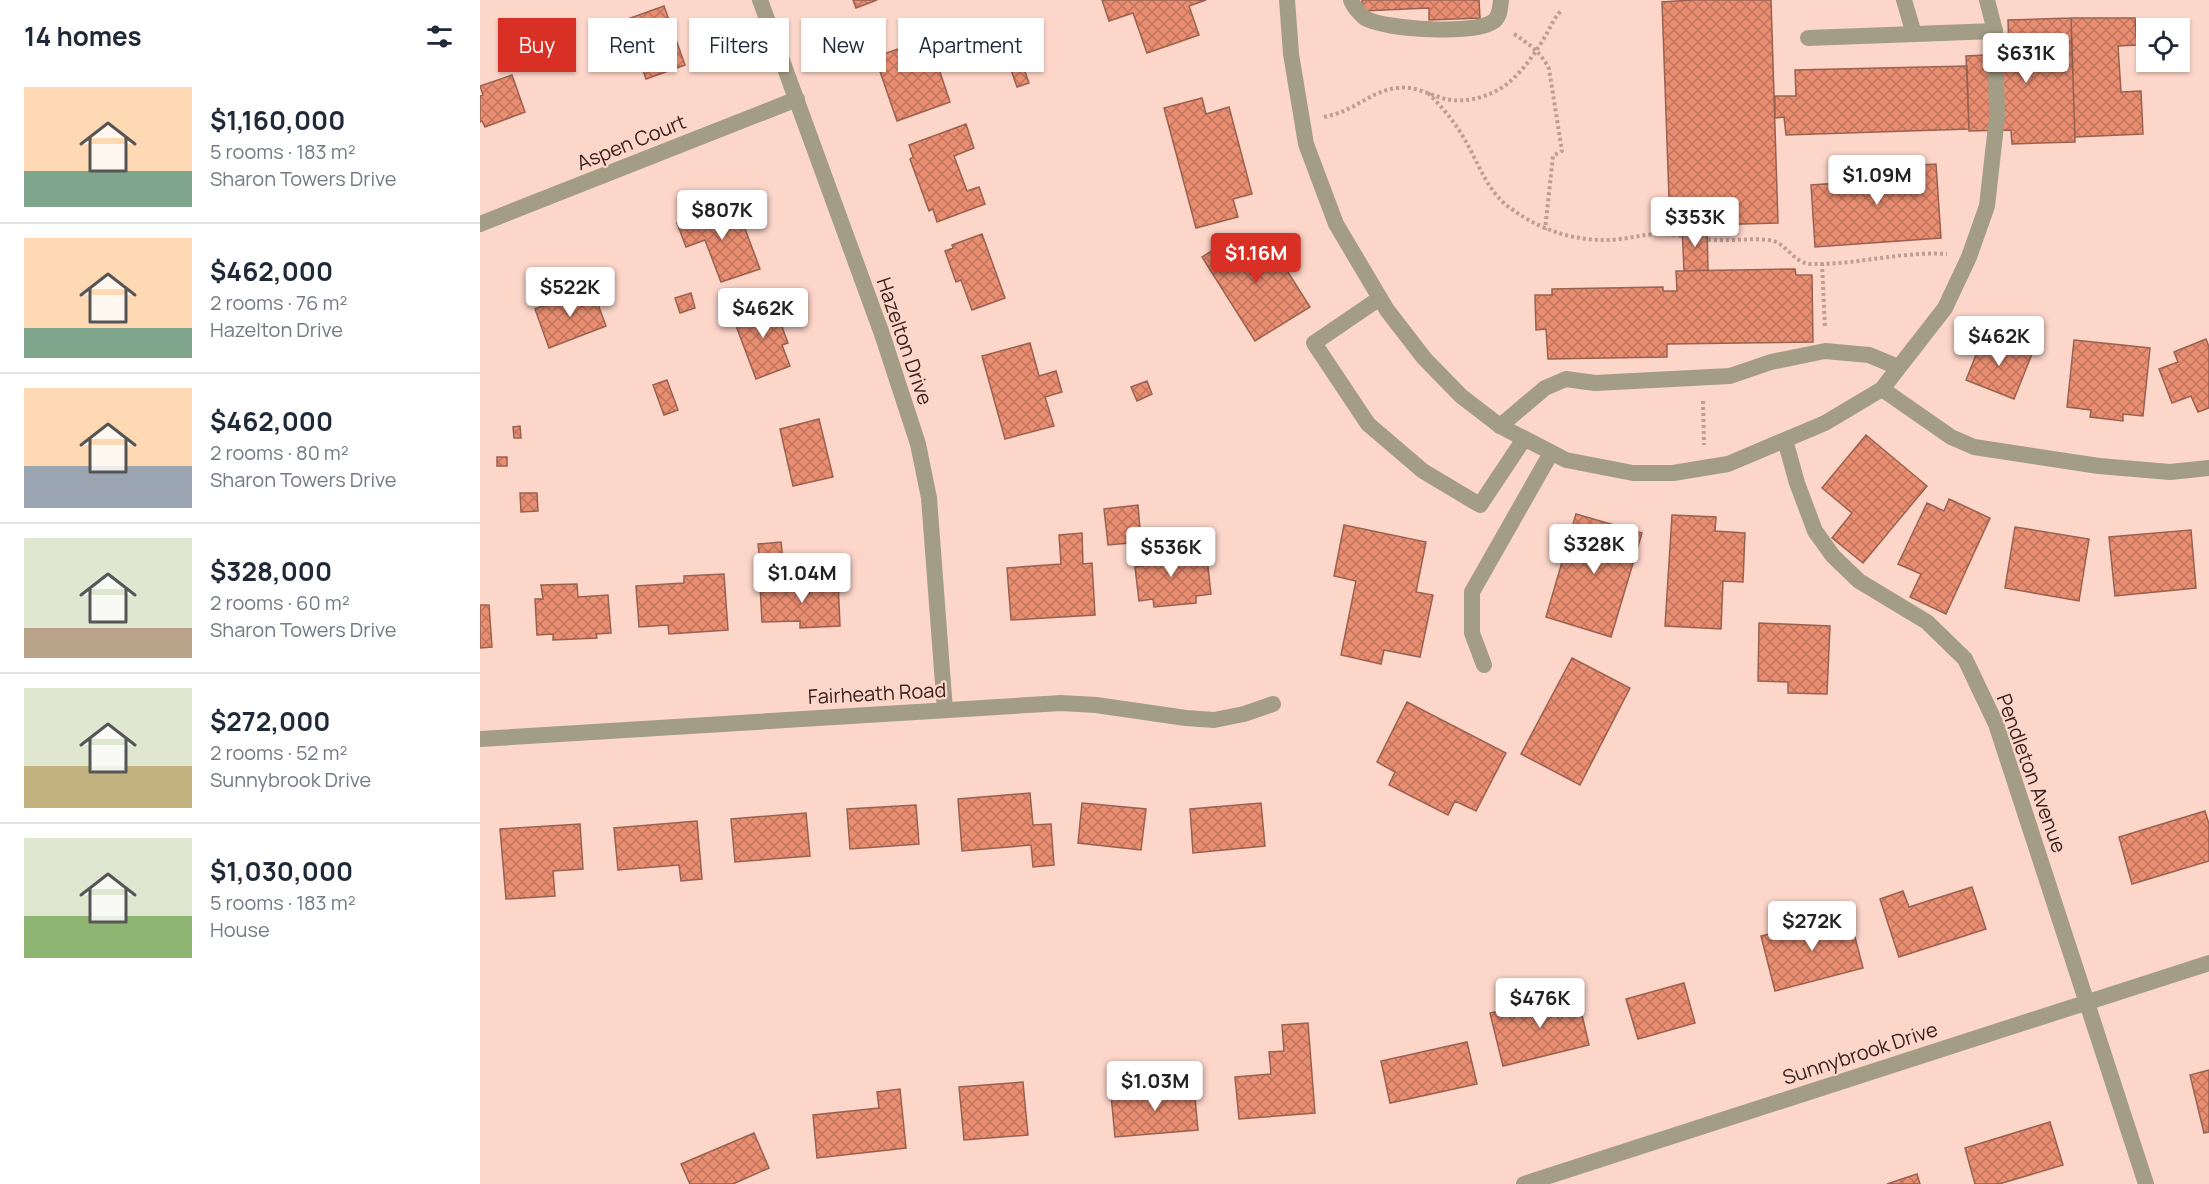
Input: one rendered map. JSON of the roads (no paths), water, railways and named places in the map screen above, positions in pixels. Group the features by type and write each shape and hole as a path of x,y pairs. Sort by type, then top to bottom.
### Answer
{"street":[{"name":"Hazelton Drive","path":"760,0 882,334 922,460 929,498 945,710"},
{"path":"1287,0 1292,54 1306,144 1336,224 1380,298 1424,358 1461,396 1500,426 1566,460 1633,473 1673,473 1728,464 1825,423 1882,389 1945,308 1969,257 1987,206 1997,117 1995,31 1987,0"},
{"path":"1351,0 1366,18 1404,29 1414,29 1478,28 1495,21 1500,13 1501,0"},
{"path":"1904,0 1914,34"},
{"path":"1808,38 1995,31"},
{"name":"Aspen Court","path":"480,224 797,99"},
{"path":"1380,298 1314,343 1368,424 1423,471 1480,505 1524,439"},
{"path":"1500,426 1545,388 1566,379 1595,383 1730,376 1771,362 1825,351 1869,355 1898,368"},
{"path":"1882,389 1942,431 1974,447 2099,466 2170,472 2209,468"},
{"name":"Pendleton Avenue","path":"1785,440 1797,483 1815,531 1833,556 1859,581 1927,622 1965,659 1995,724 2146,1184"},
{"path":"1484,665 1472,633 1472,592 1551,453"},
{"name":"Fairheath Road","path":"480,739 1061,703 1081,703 1214,720 1244,714 1273,704"},
{"name":"Sunnybrook Drive","path":"1524,1184 2209,963"}]}
